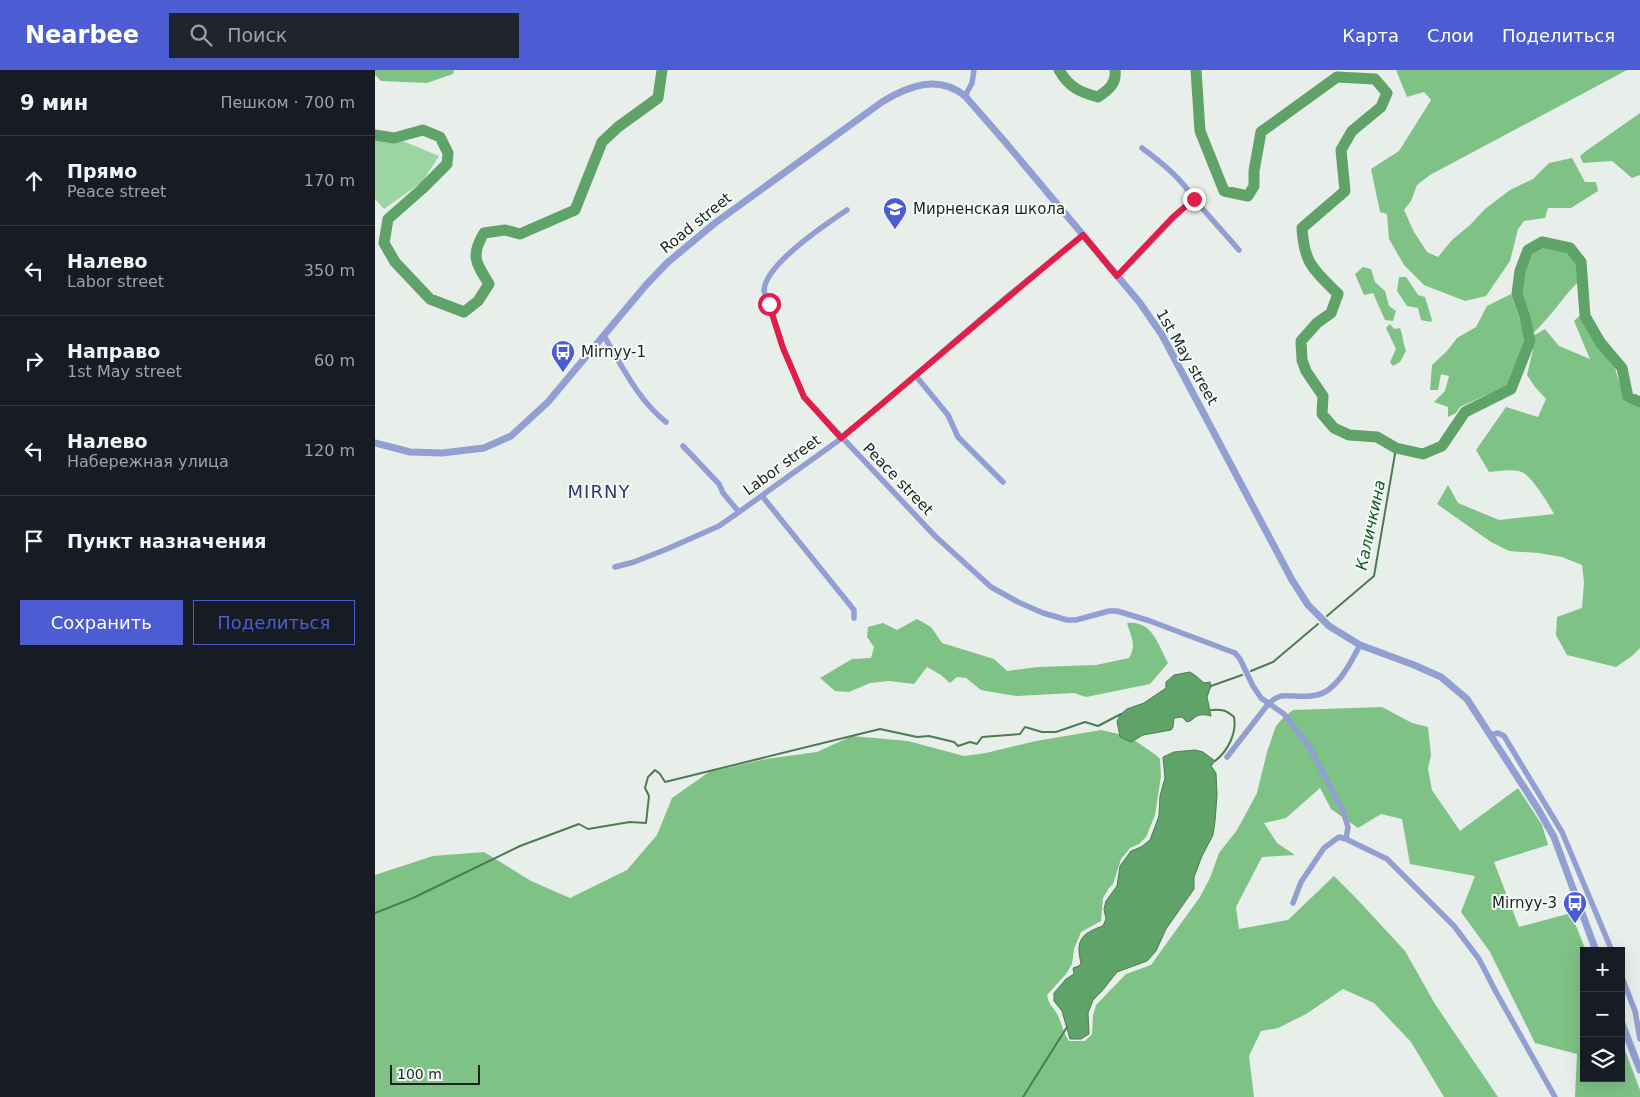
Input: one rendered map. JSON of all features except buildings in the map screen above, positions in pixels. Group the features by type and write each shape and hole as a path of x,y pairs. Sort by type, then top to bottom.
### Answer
{"street":[{"path":"965,96 972,83 974,70"},
{"name":"Road street","path":"375,443 409,452 442,453 484,448 511,436 548,402 646,285 667,263 715,223 882,102 900,91 920,84 945,85 965,96"},
{"name":"1st May street","path":"965,96 1140,303 1162,335 1292,580 1308,605 1329,626 1360,645 1441,677 1467,699 1554,837 1595,947"},
{"path":"1142,148 1179,179 1239,250"},
{"path":"1117,276 1173,217 1194,199"},
{"name":"Peace street","path":"847,210 813,232 770,273 764,286 783,348 804,397 935,536 991,587 1043,613 1067,620 1117,611 1137,616 1235,653 1261,698 1284,714 1309,746 1343,811 1348,827 1346,839"},
{"name":"Labor street","path":"615,567 667,549 719,526 762,496 841,438 1003,300 1083,235"},
{"path":"604,336 629,378 650,407 667,422"},
{"path":"916,376 947,415 958,437 1003,482"},
{"path":"683,446 719,484 723,493 739,512"},
{"path":"762,496 854,610 854,618"},
{"path":"1227,757 1269,703 1281,696 1313,696 1323,694 1339,680 1360,645"},
{"path":"1491,735 1498,733 1504,736 1562,832 1610,947"},
{"path":"1293,903 1301,882 1324,848 1339,837 1387,859 1454,926 1479,959 1555,1097"},
{"path":"1568,875 1579,870"},
{"path":"1625,985 1635,1011 1640,1039"},
{"path":"1625,1031 1640,1068"}],"shaded area":[{"path":"375,70 454,70 453,74 427,83 381,81 375,75"},
{"path":"1396,70 1627,70 1430,175 1417,185 1411,201 1404,210 1414,232 1427,252 1438,257 1452,240 1485,209 1510,190 1533,179 1549,163 1572,158 1585,182 1596,182 1598,191 1571,208 1548,208 1545,218 1524,221 1518,229 1510,261 1486,296 1465,301 1424,285 1404,265 1389,239 1387,214 1380,212 1371,169 1399,151 1431,100 1424,92 1407,97"},
{"path":"1640,113 1640,175 1632,178 1612,161 1583,163 1580,156"},
{"path":"375,139 405,142 439,156 422,182 384,209 375,199"},
{"path":"1543,244 1569,250 1579,264 1578,282 1533,333 1521,296 1521,279 1534,251"},
{"path":"1363,267 1371,269 1375,282 1385,291 1389,306 1396,311 1393,321 1385,320 1373,293 1364,295 1355,274"},
{"path":"1399,277 1406,277 1418,295 1425,297 1431,322 1421,320 1418,308 1407,306 1397,291"},
{"path":"1511,294 1526,340 1508,385 1460,407 1456,413 1448,417 1448,407 1434,402 1445,391 1449,376 1441,374 1438,390 1430,390 1432,365 1457,338 1476,327 1487,306"},
{"path":"1580,315 1594,340 1614,365 1625,402 1640,407 1640,648 1616,667 1567,655 1556,635 1557,617 1582,608 1584,582 1582,565 1562,557 1509,551 1491,542 1437,504 1448,485 1458,503 1499,520 1554,514 1545,498 1528,476 1520,471 1512,470 1489,472 1476,450 1506,407 1538,417 1546,399 1527,375 1533,350 1533,336 1545,329 1559,346 1590,359 1574,321"},
{"path":"1390,324 1394,329 1400,328 1406,351 1400,362 1393,366 1390,362 1396,349 1386,328"},
{"path":"917,619 931,627 942,643 994,659 1007,671 1038,667 1096,665 1129,658 1133,645 1127,623 1143,625 1148,629 1157,641 1168,663 1150,684 1086,697 1074,693 1017,696 981,690 966,678 957,677 950,683 927,667 914,684 889,681 870,683 849,692 835,691 820,678 852,659 871,658 874,647 867,637 868,627 883,623 897,630"},
{"path":"1190,672 1204,683 1210,682 1211,686 1207,697 1211,716 1199,715 1187,722 1182,717 1174,718 1171,730 1143,735 1131,742 1120,737 1117,721 1121,714 1127,709 1144,703 1166,688 1166,682 1174,675"},
{"path":"1382,707 1412,723 1428,727 1431,755 1428,769 1432,790 1460,831 1518,788 1542,825 1548,845 1494,862 1519,927 1571,913 1584,947 1580,947 1580,1082 1625,1082 1625,1051 1640,1090 1640,1097 1575,1097 1577,1054 1535,1043 1490,952 1461,912 1475,876 1410,864 1402,819 1381,814 1358,828 1331,809 1320,788 1286,818 1264,823 1277,843 1295,855 1262,857 1236,907 1239,929 1288,920 1334,876 1405,951 1435,1004 1498,1097 1444,1097 1411,1042 1374,1003 1343,989 1306,1014 1278,1028 1261,1031 1249,1056 1254,1097 375,1097 375,875 433,856 484,852 531,881 570,898 627,870 657,835 672,798 709,772 766,759 817,752 852,736 908,741 964,756 1101,730 1128,736 1160,759 1161,776 1155,815 1146,837 1139,844 1130,848 1121,859 1113,884 1103,898 1101,921 1081,932 1074,949 1072,964 1066,974 1047,995 1069,1041 1085,1041 1092,1034 1096,1005 1126,974 1151,965 1200,897 1210,878 1219,853 1237,830 1257,793 1267,752 1276,726 1293,710"},
{"path":"1195,750 1203,752 1215,761 1211,766 1216,773 1217,795 1213,835 1194,877 1194,889 1166,929 1156,951 1147,961 1117,972 1093,1000 1088,1013 1089,1034 1081,1039 1070,1039 1062,1011 1054,1001 1054,993 1066,979 1074,974 1073,968 1081,963 1079,949 1082,939 1090,931 1103,926 1106,919 1104,909 1106,901 1117,886 1120,866 1131,851 1141,847 1150,840 1159,816 1160,796 1165,778 1163,757 1174,752"}],"waterway":[{"path":"375,135 394,138 423,130 440,137 448,153 447,164 388,219 384,243 395,262 430,299 464,312 478,301 489,284 476,259 477,248 484,233 505,230 520,234 575,210 602,142 618,127 658,98 662,70"},
{"path":"1059,70 1075,88 1098,97 1113,83 1115,70"},
{"path":"1196,70 1200,131 1224,191 1248,196 1254,186 1254,171 1261,132 1337,77 1375,79 1387,93 1381,107 1352,131 1341,150 1345,191 1302,228 1305,250 1312,266 1338,294 1331,313 1317,323 1301,341 1302,360 1306,371 1323,396 1322,414 1334,428 1349,435 1377,437 1396,448 1423,454 1442,446 1465,412 1511,389 1530,341 1517,294 1520,271 1528,250 1542,242 1570,248 1581,262 1585,316 1600,342 1622,368 1628,397 1640,402"},
{"name":"Каличкина","path":"1327,616 1374,576 1396,448"},
{"name":"Каличкина","path":"1251,671 1273,662 1318,624"},
{"name":"Каличкина","path":"1211,686 1242,675"},
{"name":"Каличкина","path":"1211,710 1224,710 1234,717 1235,723 1228,747 1215,761"},
{"path":"375,913 413,898 520,846 579,824 588,829 630,822 646,823 649,796 645,788 648,777 655,770 665,782 880,729 917,737 929,736 954,742 958,746 970,742 977,744 982,737 1020,734 1025,727 1042,732 1056,732 1085,722 1098,726 1121,714"},
{"name":"Каличкина","path":"1023,1097 1067,1027"}],"place":[{"name":"Мирненская школа","path":"895,230"},
{"name":"Mirnyy-1","path":"563,373"},
{"name":"Mirnyy-3","path":"1575,924"}],"district":[{"name":"MIRNY","path":"599,492"}],"route":[{"path":"769,304 783,348 804,397 841,438 1003,300 1083,235 1117,276 1173,217 1194,199"}]}
